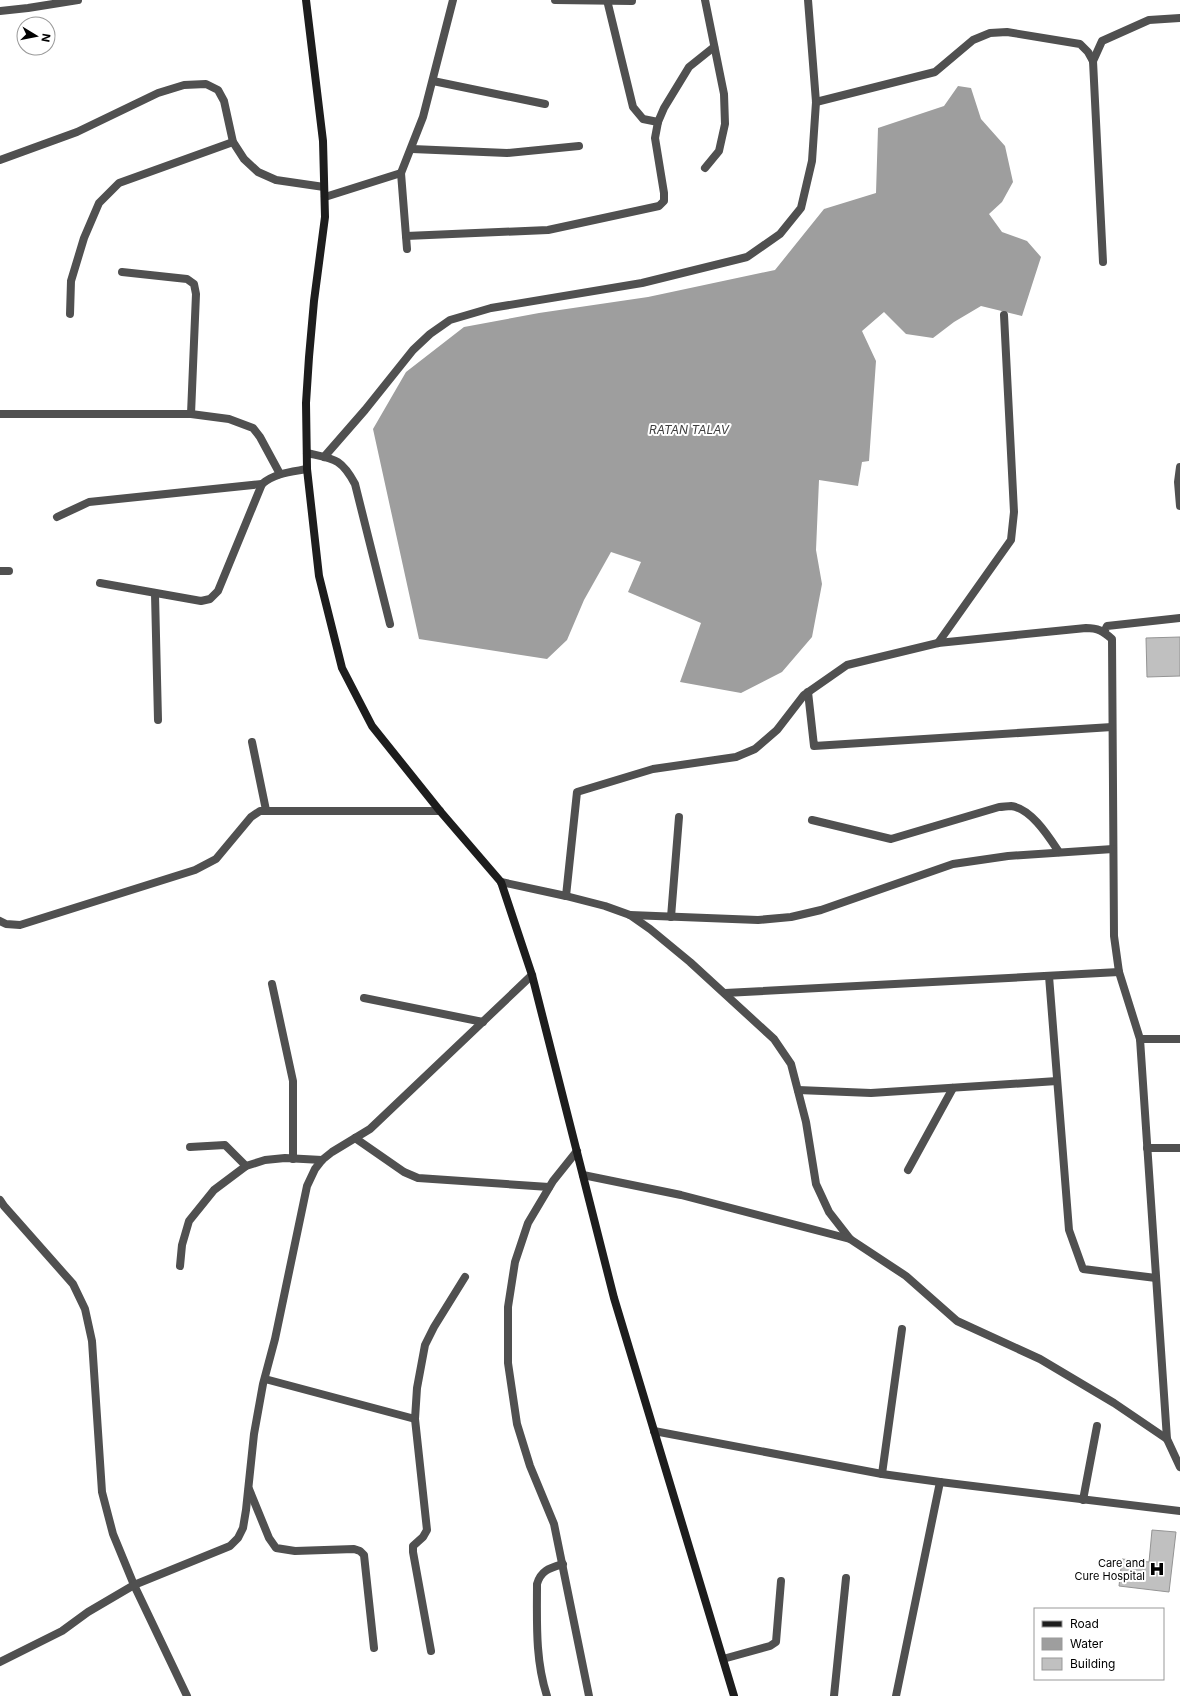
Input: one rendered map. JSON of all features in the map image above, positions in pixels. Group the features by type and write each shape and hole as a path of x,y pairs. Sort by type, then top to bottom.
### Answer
{"street":[{"path":"0,11 78,0"},
{"path":"306,0 323,141 325,197 325,216 314,301 309,357 306,403 307,469 319,576 342,668 372,726 440,811 501,882 532,975 614,1298 734,1696"},
{"path":"407,249 401,174 412,149 423,116 453,0"},
{"path":"555,0 632,1"},
{"path":"607,0 634,108 643,118 658,122"},
{"path":"705,0 724,94 725,124 719,151 705,168"},
{"path":"324,457 414,350 430,334 450,320 492,308 642,283 748,257 780,234 801,208 812,161 816,102 808,0"},
{"path":"1103,262 1093,60 1102,41 1149,20 1180,18"},
{"path":"816,102 935,72 973,40 990,33 1007,32 1080,44 1093,60"},
{"path":"406,236 548,230 659,206 664,201 664,193 655,138 658,122 664,108 689,67 714,47"},
{"path":"433,81 545,104"},
{"path":"0,160 77,132 158,94 184,85 206,84 218,90 224,102 233,142 244,159 258,172 276,180 324,187"},
{"path":"70,314 71,281 84,238 99,203 119,183 233,142"},
{"path":"412,149 507,153 579,146"},
{"path":"325,197 401,174"},
{"path":"122,272 187,279 194,284 196,294 191,414"},
{"path":"938,643 1011,540 1014,512 1004,315"},
{"path":"0,414 191,414 229,419 253,428 260,437 280,474"},
{"path":"307,453 336,460 347,470 355,484 390,624"},
{"path":"1180,467 1178,482 1180,506"},
{"path":"100,583 201,601 210,599 218,591 262,484 270,477 307,469"},
{"path":"57,517 89,502 262,484"},
{"path":"0,571 9,571"},
{"path":"155,594 158,720"},
{"path":"1104,632 1107,626 1180,618"},
{"path":"566,896 577,792 653,769 736,757 755,749 776,730 804,695 847,665 938,643 1086,628 1096,628 1104,632 1112,639 1114,936 1119,972 1140,1039 1167,1438 1180,1467"},
{"path":"808,692 814,746 1112,727"},
{"path":"252,742 266,810"},
{"path":"812,820 891,839 999,807 1012,806 1026,812 1044,829 1059,852"},
{"path":"0,921 6,924 20,925 196,870 212,861 223,852 255,813 266,810 440,811"},
{"path":"670,917 679,817"},
{"path":"630,915 758,920 791,918 821,910 953,864 1008,856 1113,849"},
{"path":"501,882 566,896 605,906 630,915 650,929 725,993 774,1039 791,1064 806,1122 816,1184 829,1212 850,1239"},
{"path":"725,993 1119,972"},
{"path":"0,1662 62,1631 88,1612 134,1585 230,1546 238,1538 243,1528 254,1434 265,1379 276,1339 307,1186 315,1169 322,1160 332,1152 370,1129 532,975"},
{"path":"1049,976 1069,1230 1083,1269 1156,1278"},
{"path":"272,984 293,1081 293,1159"},
{"path":"364,998 483,1022"},
{"path":"1140,1039 1180,1039"},
{"path":"798,1090 871,1093 1057,1081"},
{"path":"908,1170 953,1088"},
{"path":"355,1138 404,1172 418,1178 549,1188"},
{"path":"190,1147 225,1145 246,1166"},
{"path":"1147,1148 1180,1148"},
{"path":"577,1151 549,1188 528,1223 515,1262 508,1307 508,1363 517,1424 530,1466 554,1524 590,1696"},
{"path":"180,1266 182,1245 189,1221 214,1190 246,1166 264,1160 285,1158 322,1160"},
{"path":"583,1174 696,1198 850,1239 906,1276 957,1321 1040,1359 1114,1403 1167,1438"},
{"path":"0,1200 73,1284 85,1309 92,1341 102,1492 113,1534 134,1585 187,1696"},
{"path":"431,1651 413,1552 414,1546 423,1537 427,1530 415,1419 417,1388 425,1345 464,1277"},
{"path":"882,1474 902,1329"},
{"path":"265,1379 415,1419"},
{"path":"1083,1500 1097,1426"},
{"path":"654,1431 882,1474 1180,1511"},
{"path":"896,1696 940,1482"},
{"path":"248,1488 269,1538 276,1548 295,1551 354,1549 360,1551 364,1555 374,1648"},
{"path":"547,1696 540,1670 537,1642 537,1584 539,1575 547,1569 563,1564"},
{"path":"834,1696 846,1578"},
{"path":"723,1660 770,1646 776,1642 781,1580"}],"water":[{"name":"RATAN TALAV","path":"958,86 971,88 981,119 1005,146 1013,182 1002,202 989,214 1002,232 1027,241 1041,257 1022,316 981,306 954,322 933,338 906,334 884,312 862,331 876,361 869,461 862,462 858,486 819,480 816,550 822,584 812,637 782,672 741,693 680,682 701,623 628,592 641,562 611,552 584,600 567,640 547,659 419,639 373,429 406,372 464,327 539,313 648,297 775,270 824,209 876,193 878,128 944,106"}],"building":[{"path":"1180,637 1180,676 1147,677 1146,638"},
{"path":"1152,1530 1176,1532 1169,1592 1119,1586 1122,1559 1149,1562"}],"place":[{"name":"Care and Cure Hospital","path":"1157,1569"}]}
